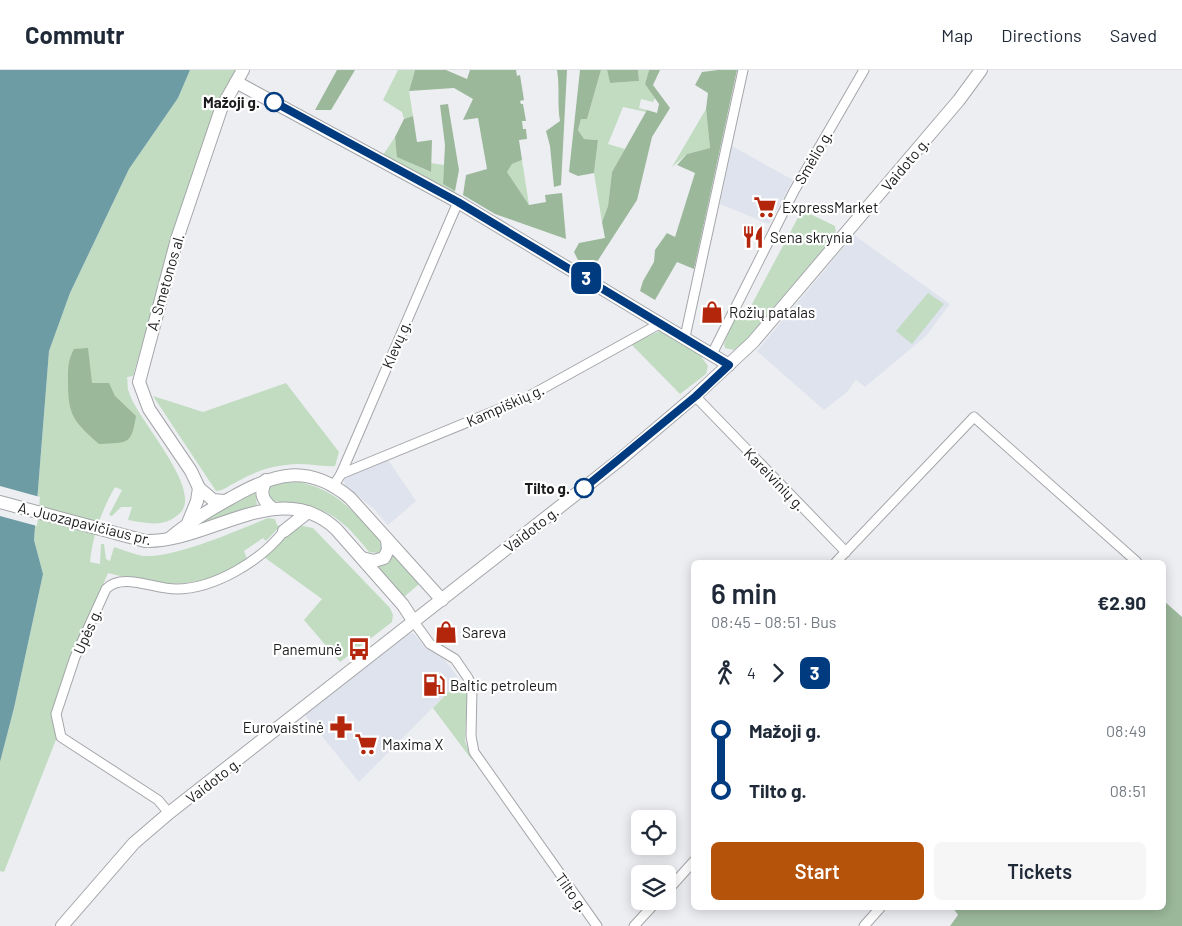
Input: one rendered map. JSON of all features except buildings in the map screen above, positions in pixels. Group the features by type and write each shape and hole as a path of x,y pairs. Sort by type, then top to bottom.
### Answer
{"main road":[{"name":"A. Smetonos al.","path":"199,488 192,472 144,400 139,376 176,239 221,109 243,70"},
{"name":"Vaidoto g.","path":"62,926 123,855 169,813 622,458 696,396 754,342 959,100 981,70"},
{"path":"236,82 458,202 729,365"},
{"path":"188,523 224,501 266,480 290,475 334,485 350,498 442,600"},
{"path":"266,480 262,489 262,497 275,508 284,520 284,531"},
{"path":"199,488 213,500 224,501"},
{"path":"188,523 197,501 199,488"},
{"name":"A. Juozapavičiaus pr.","path":"0,502 145,541 170,539 210,529"},
{"name":"Tilto g.","path":"210,529 241,516 275,508 308,512 330,523 403,605 414,622"},
{"path":"284,531 308,512"},
{"name":"A. Juozapavičiaus pr.","path":"170,539 188,523"},
{"path":"362,558 374,561 384,558 388,550 387,540"}],"street":[{"path":"685,337 743,70"},
{"name":"Smėlio g.","path":"712,354 794,191 864,70"},
{"name":"Klevų g.","path":"334,485 341,474 458,202"},
{"name":"Kampiškių g.","path":"341,474 524,399 661,323"},
{"name":"Kareivinių g.","path":"696,396 846,552"},
{"path":"838,560 974,417 1135,560"},
{"name":"Upės g.","path":"169,813 158,800 60,737 56,714 75,656 110,584 123,582 176,589 209,582 245,567 284,531"},
{"name":"Tilto g.","path":"414,622 430,644 455,659 463,669 472,689 471,736 474,752 597,926"},
{"path":"676,881 691,864"},
{"path":"634,926 649,910"},
{"path":"864,926 878,910"}],"shaded area":[{"path":"732,146 793,180 769,224 720,204"},
{"path":"854,235 950,304 926,336 865,387 856,380 846,393 824,410 757,351"},
{"path":"388,460 416,501 388,525 373,508 345,486 344,482 345,477 350,473"},
{"path":"410,633 414,634 427,649 444,659 460,680 359,782 305,715"}],"green space":[{"path":"190,70 236,70 175,228 133,376 127,377 128,390 134,404 177,472 184,489 185,503 179,514 161,523 128,520 132,507 121,507 112,516 109,515 122,490 115,487 98,523 90,562 100,564 101,544 104,544 106,559 110,561 114,547 133,554 144,556 157,555 189,548 268,518 275,519 277,525 280,526 266,541 263,538 244,551 247,559 229,570 212,577 196,581 163,583 108,573 75,652 54,711 57,737 4,872 0,871 0,762 14,708 43,574 34,540 49,351 70,293 129,169 178,98"},
{"path":"337,70 355,70 331,110 315,110"},
{"path":"398,70 415,70 409,91 413,116 404,119 402,112 383,100"},
{"path":"415,70 446,70 467,79 470,70 516,70 517,76 520,75 524,100 520,101 523,104 526,121 522,121 523,129 526,129 527,139 519,140 522,160 512,164 507,172 529,205 546,202 545,195 562,193 566,239 495,214 463,195 466,175 487,169 478,118 463,120 473,99 454,88 409,91"},
{"path":"557,70 567,70 561,185 554,187 550,146 546,131 560,121"},
{"path":"580,70 601,70 587,119 581,119 578,130 584,139 598,140 594,173 578,176 569,172"},
{"path":"601,70 607,70 610,83 639,81 638,70 649,70 645,84 655,98 653,102 641,99 639,108 647,110 646,112 623,107 608,144 625,149 612,172 608,206 602,222 594,173 598,140 584,139 578,130 581,119 587,119"},
{"path":"607,70 638,70 639,81 610,83"},
{"path":"649,70 660,70 653,85 670,108 652,137 637,200 593,268 578,260 574,252 579,243 605,238 602,222 608,206 612,172 647,110 657,113 659,104 645,84"},
{"path":"737,70 694,269 677,262 655,300 640,291 643,281 654,262 655,250 667,233 675,237 695,173 677,165 687,154 710,148 706,109 708,93 695,85 702,72"},
{"path":"448,104 459,170 455,191 443,184 445,145 440,105"},
{"path":"706,109 710,148 687,154 672,167"},
{"path":"413,116 417,142 432,140 431,172 397,157 395,137 404,119"},
{"path":"395,137 398,157 430,172 431,163 444,165 443,184 455,191 455,196 383,155"},
{"path":"522,160 529,205 507,172 512,164"},
{"path":"802,210 835,226 836,234 744,342 734,350 725,348 724,344 736,313 751,306"},
{"path":"928,293 944,304 912,344 896,331"},
{"path":"662,330 703,356 702,358 708,366 706,374 680,394 631,344"},
{"path":"88,348 92,383 109,383 115,396 136,416 130,438 122,442 99,444 83,429 73,416 68,391 69,360 74,349"},
{"path":"286,383 339,452 335,466 299,464 277,466 259,471 222,490 216,491 153,396 203,412"},
{"path":"299,482 319,488 345,504 375,534 382,549 378,553 369,552 339,520 320,510 310,506 271,500 268,490 272,484"},
{"path":"255,492 257,505 208,524 196,525"},
{"path":"297,527 313,528 390,608 393,615 392,622 340,662 304,620 322,599 264,557"},
{"path":"392,554 419,584 404,597 378,567 386,563"},
{"path":"1166,603 1182,617 1182,926 950,926 958,915 954,910 1166,910"},
{"path":"460,680 467,694 465,741 472,760 433,708"}],"water":[{"path":"0,70 190,70 178,98 129,169 70,293 49,351 34,540 43,574 14,708 0,762"}],"pier":[{"path":"0,486 40,497 37,526 0,516"}],"bus line":[{"name":"3","path":"274,102 458,202 562,262 729,365 696,396 584,488"}],"place":[{"name":"Mažoji g.","path":"274,102"},
{"name":"ExpressMarket","path":"765,207"},
{"name":"Sena skrynia","path":"753,237"},
{"name":"Rožių patalas","path":"712,312"},
{"name":"Tilto g.","path":"584,488"},
{"name":"Sareva","path":"446,632"},
{"name":"Panemunė","path":"359,649"},
{"name":"Baltic petroleum","path":"434,685"},
{"name":"Eurovaistinė","path":"341,727"},
{"name":"Maxima X","path":"366,744"}]}
